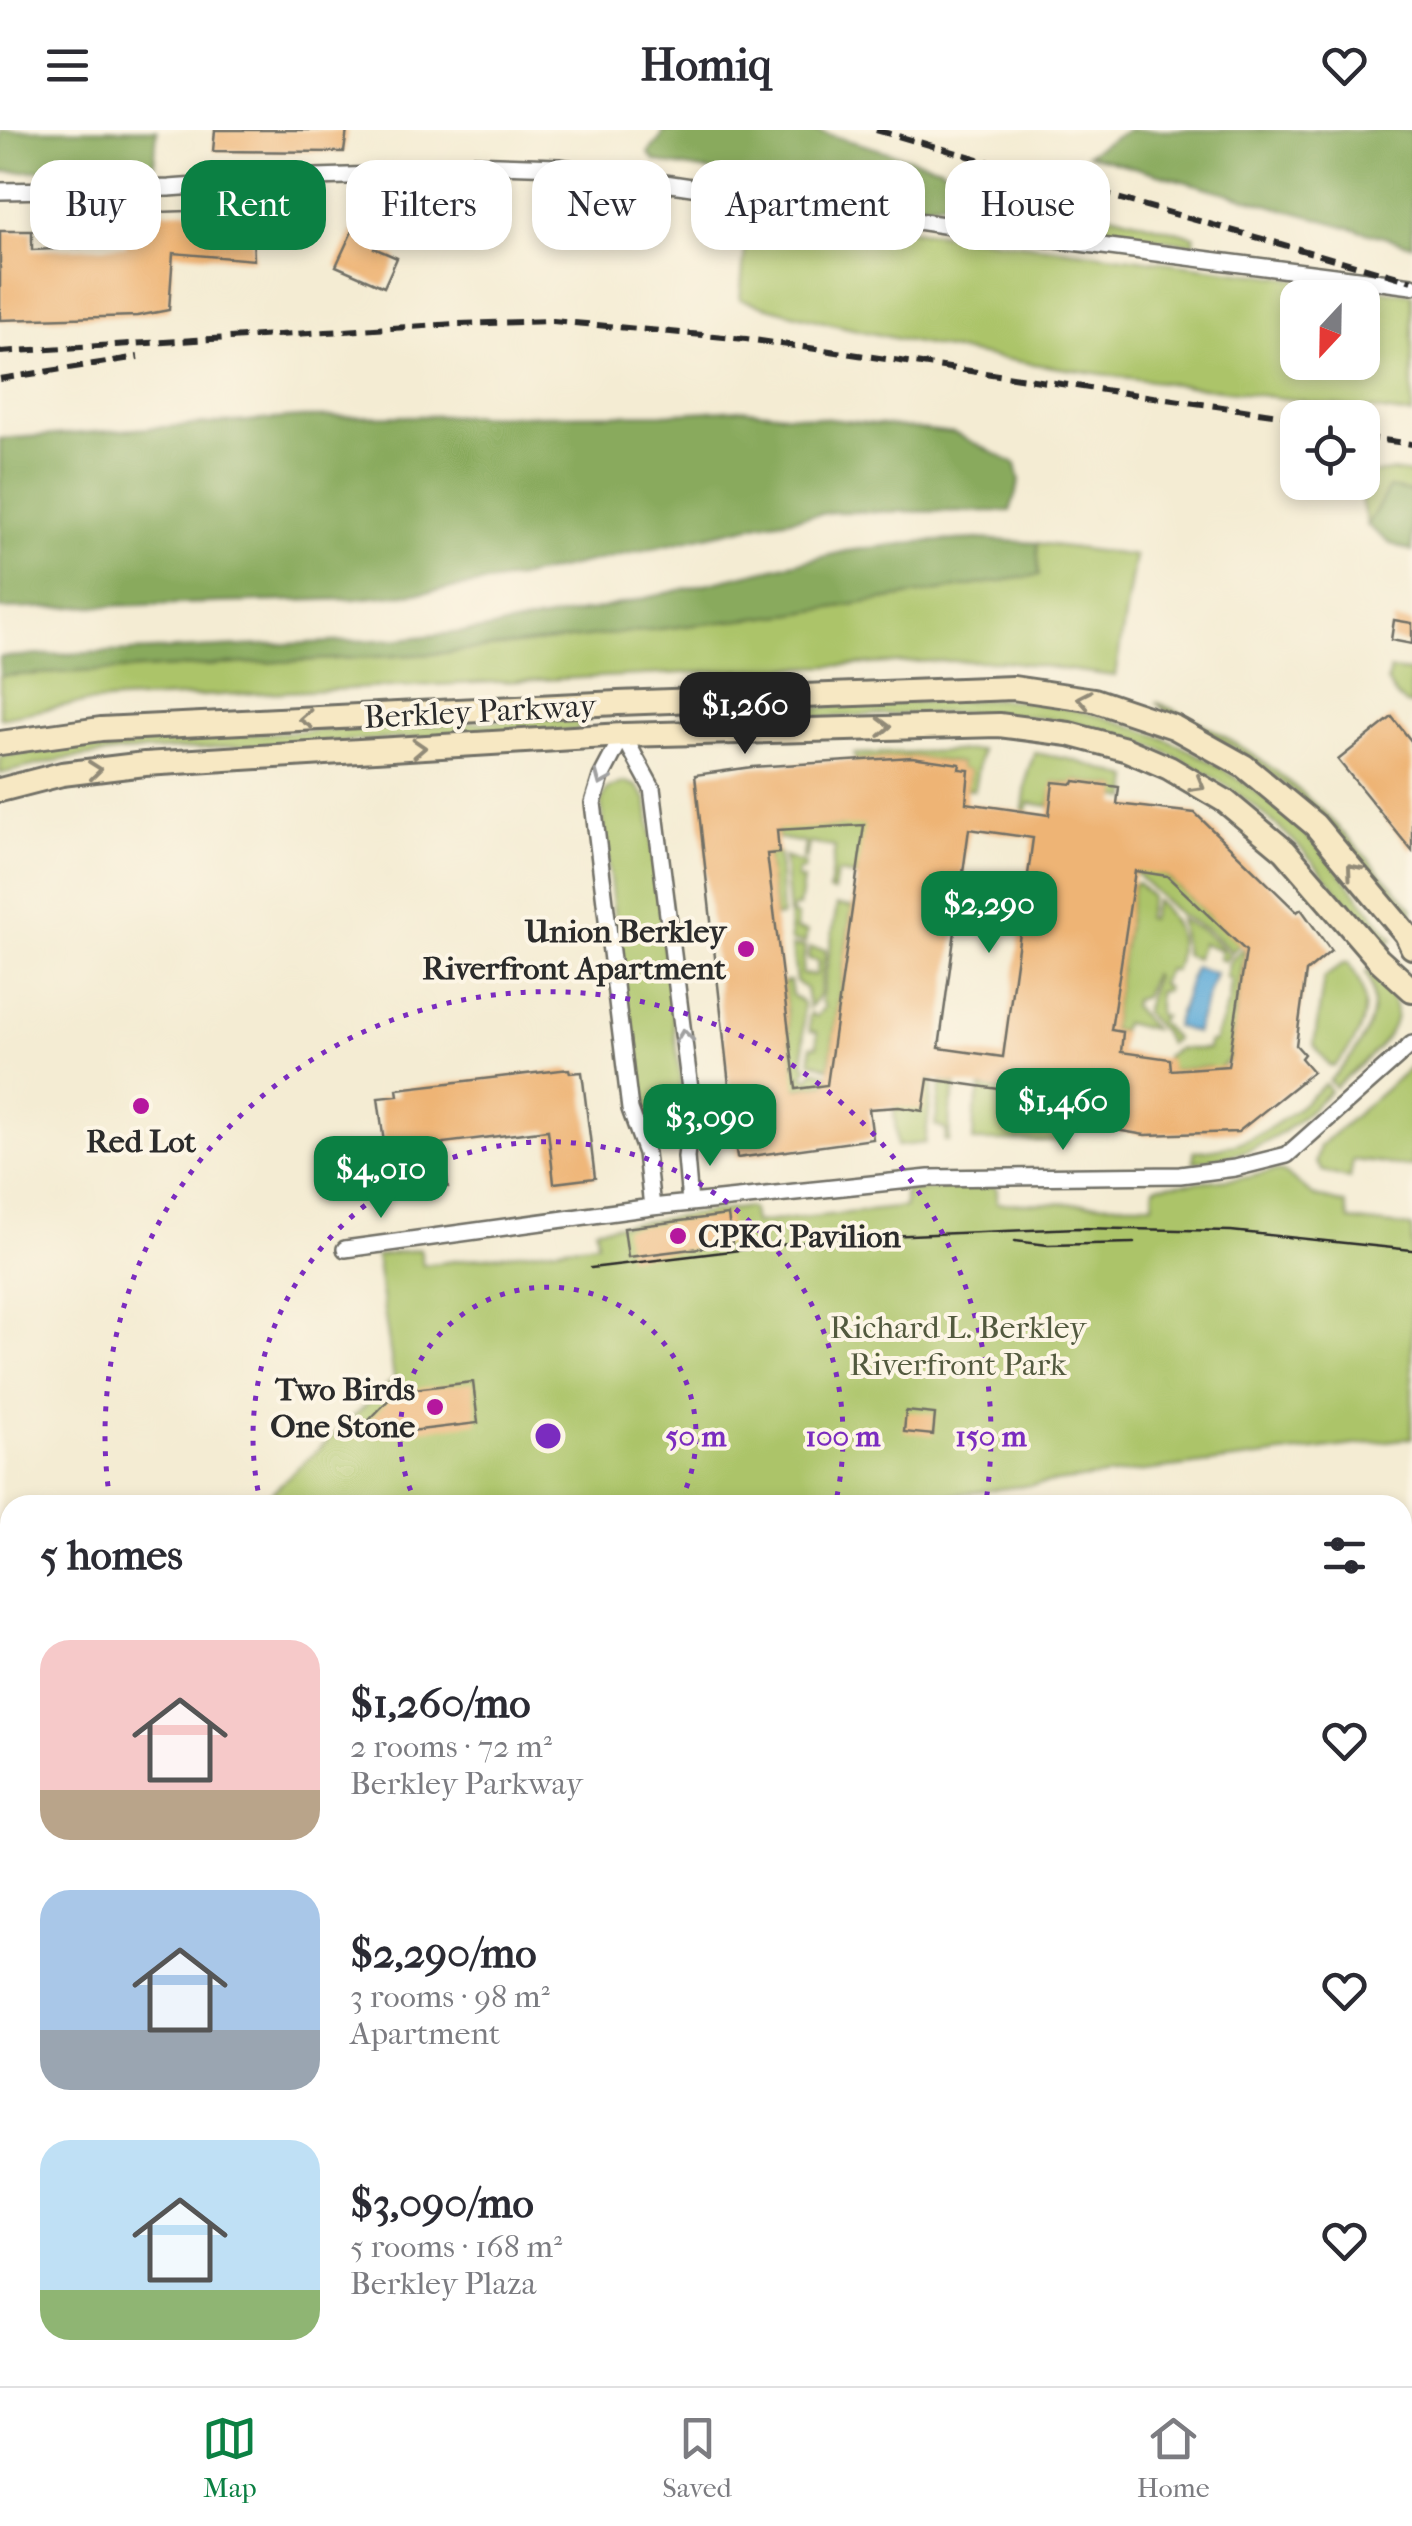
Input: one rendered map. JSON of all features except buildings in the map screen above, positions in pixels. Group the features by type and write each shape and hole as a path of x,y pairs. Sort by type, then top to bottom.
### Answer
{"main road":[{"name":"Berkley Parkway","path":"0,743 102,729 1014,688 1094,700 1174,728 1244,766 1315,825 1406,934 1412,947"},
{"name":"Berkley Parkway","path":"0,790 62,774 144,764 623,735 998,724 1068,734 1126,749 1169,768 1225,802 1285,850 1378,959 1412,990"}],"street":[{"path":"0,190 168,188 407,174 470,164 559,167 970,228 1412,286"},
{"path":"618,703 623,735 652,788 692,1105 686,1157 690,1203"},
{"path":"623,735 593,802 630,1109 646,1154 652,1208"},
{"path":"345,1250 690,1203 929,1178 1180,1175 1268,1160 1286,1156 1298,1147 1412,1044"},
{"path":"641,1138 690,1133"}],"green space":[{"path":"0,130 157,130 155,160 30,160 30,171 0,172"},
{"path":"663,130 813,130 916,160 691,160 691,168 671,165 671,160 654,160 648,153"},
{"path":"1128,130 1412,130 1412,245 1110,160 1087,154"},
{"path":"925,163 945,171 945,202 926,205"},
{"path":"1110,214 1194,236 1194,244 1110,232"},
{"path":"925,232 945,234 945,250 1069,250 1303,280 1280,280 1280,380 1380,380 1380,290 1412,294 1412,415 1380,411 1380,400 1297,400 1158,382 989,357 822,322 740,299 745,250 925,250"},
{"path":"740,409 954,433 1016,464 1020,481 1010,511 833,512 760,524 514,579 426,592 354,599 0,609 0,439 302,417 663,414"},
{"path":"1380,473 1412,474 1412,492 1389,488 1367,525 1361,500 1380,500"},
{"path":"1389,488 1412,492 1412,552 1389,543 1367,525"},
{"path":"978,539 1037,543 1039,575 793,614 433,654 0,676 0,657 400,639 481,630 594,610 847,551"},
{"path":"1037,543 1135,556 1115,676 1004,661 934,661 118,700 0,718 0,676 433,654 793,614 1038,575"},
{"path":"1390,670 1411,672 1411,705 1399,699 1391,688 1387,681"},
{"path":"997,699 1084,712 1126,724 1206,759 1243,782 1310,839 1393,939 1383,947 1284,832 1226,785 1167,752 1107,731 1045,719 915,713 776,720 777,713 840,705"},
{"path":"1156,702 1232,741 1294,786 1349,838 1406,901 1412,908 1412,923 1356,855 1303,800 1242,753"},
{"path":"549,719 578,722 579,730 121,752 59,760 0,774 0,756 96,742"},
{"path":"981,750 974,790 967,789 969,771 959,769 960,763 912,757 855,760 854,754"},
{"path":"1035,753 1130,778 1128,799 1117,797 1118,787 1054,782 1050,806 1029,803 1027,810 1023,809 1028,770"},
{"path":"625,782 637,786 647,800 683,1102 672,1124 654,1126 642,1120 637,1111 601,802 607,789"},
{"path":"858,820 869,829 857,876 837,873 834,892 829,891 835,847 809,843 803,859 805,843 778,838 777,828 841,826"},
{"path":"779,853 782,916 775,917 767,854"},
{"path":"784,857 805,864 804,870 798,870 797,879 803,880 799,907 793,907 791,915 797,916 796,930 807,932 805,943 791,941"},
{"path":"1138,868 1167,876 1235,940 1242,942 1232,952 1208,930 1180,915 1133,871"},
{"path":"1137,883 1151,896 1146,918 1150,919 1155,900 1173,923 1178,941 1174,971 1168,969 1160,983 1165,991 1158,991 1158,1015 1163,1016 1159,1021 1175,1039 1168,1044 1162,1031 1144,1013 1152,975 1144,997 1134,1000 1132,1006 1153,1029 1124,1023 1121,1031 1111,1030 1133,885"},
{"path":"837,905 852,907 829,1068 811,1061 811,1046 817,1046 817,1032 810,1031 809,1016 811,1013 816,1017 825,1006 821,1002"},
{"path":"1179,919 1205,932 1230,955 1225,961 1219,959 1221,950 1202,943 1196,959 1185,955"},
{"path":"1245,945 1229,1060 1215,1071 1210,1067 1171,1070 1166,1056 1177,1049 1208,1049 1209,1042 1214,1042 1229,1001 1229,963"},
{"path":"792,946 805,947 802,974 816,975 818,961 808,959 810,948 826,950 819,996 809,1008 806,989 796,981"},
{"path":"1344,963 1357,976 1364,1016 1354,1042 1334,1066 1314,1045 1324,978"},
{"path":"1368,970 1393,1001 1393,1025 1377,1049 1335,1087 1329,1081 1359,1046 1371,1018"},
{"path":"790,981 792,995 803,1003 804,1064 808,1066 803,1075 809,1079 814,1070 828,1074 827,1085 791,1089 793,1068 783,982"},
{"path":"1412,1066 1412,1167 1353,1160 1350,1179 1322,1171 1316,1162 1320,1146"},
{"path":"928,1079 933,1080 925,1143 897,1146 894,1107"},
{"path":"941,1083 956,1085 949,1141 945,1141 946,1130 935,1125"},
{"path":"1325,1084 1330,1091 1269,1140 1236,1154 1194,1162 1194,1151 1233,1145 1266,1130"},
{"path":"981,1088 1006,1092 1002,1121 1022,1124 1022,1128 1067,1133 1067,1141 973,1141 974,1114"},
{"name":"Richard L. Berkley Riverfront Park","path":"1283,1172 1314,1196 1345,1204 1349,1220 1412,1227 1412,1438 950,1495 269,1495 394,1379 376,1256 420,1249 423,1265 597,1243 596,1228 748,1207 752,1209 754,1223 905,1207 907,1191 993,1186 997,1189 997,1203 1153,1204 1157,1186"}],"water":[{"path":"1194,967 1215,973 1195,1033 1175,1026"}],"tram line":[{"path":"591,1268 838,1238 1078,1228 1231,1231 1412,1250"},
{"path":"1015,1241 1048,1245 1134,1243"}],"railway":[{"path":"876,130 1412,281"},
{"path":"0,352 553,321 746,339 1280,415"},
{"path":"0,379 138,357"},
{"path":"1380,440 1412,444"}],"place":[{"name":"Union Berkley Riverfront Apartment","path":"746,949"},
{"name":"Red Lot","path":"141,1106"},
{"name":"CPKC Pavilion","path":"678,1236"},
{"name":"Two Birds One Stone","path":"435,1407"}]}
